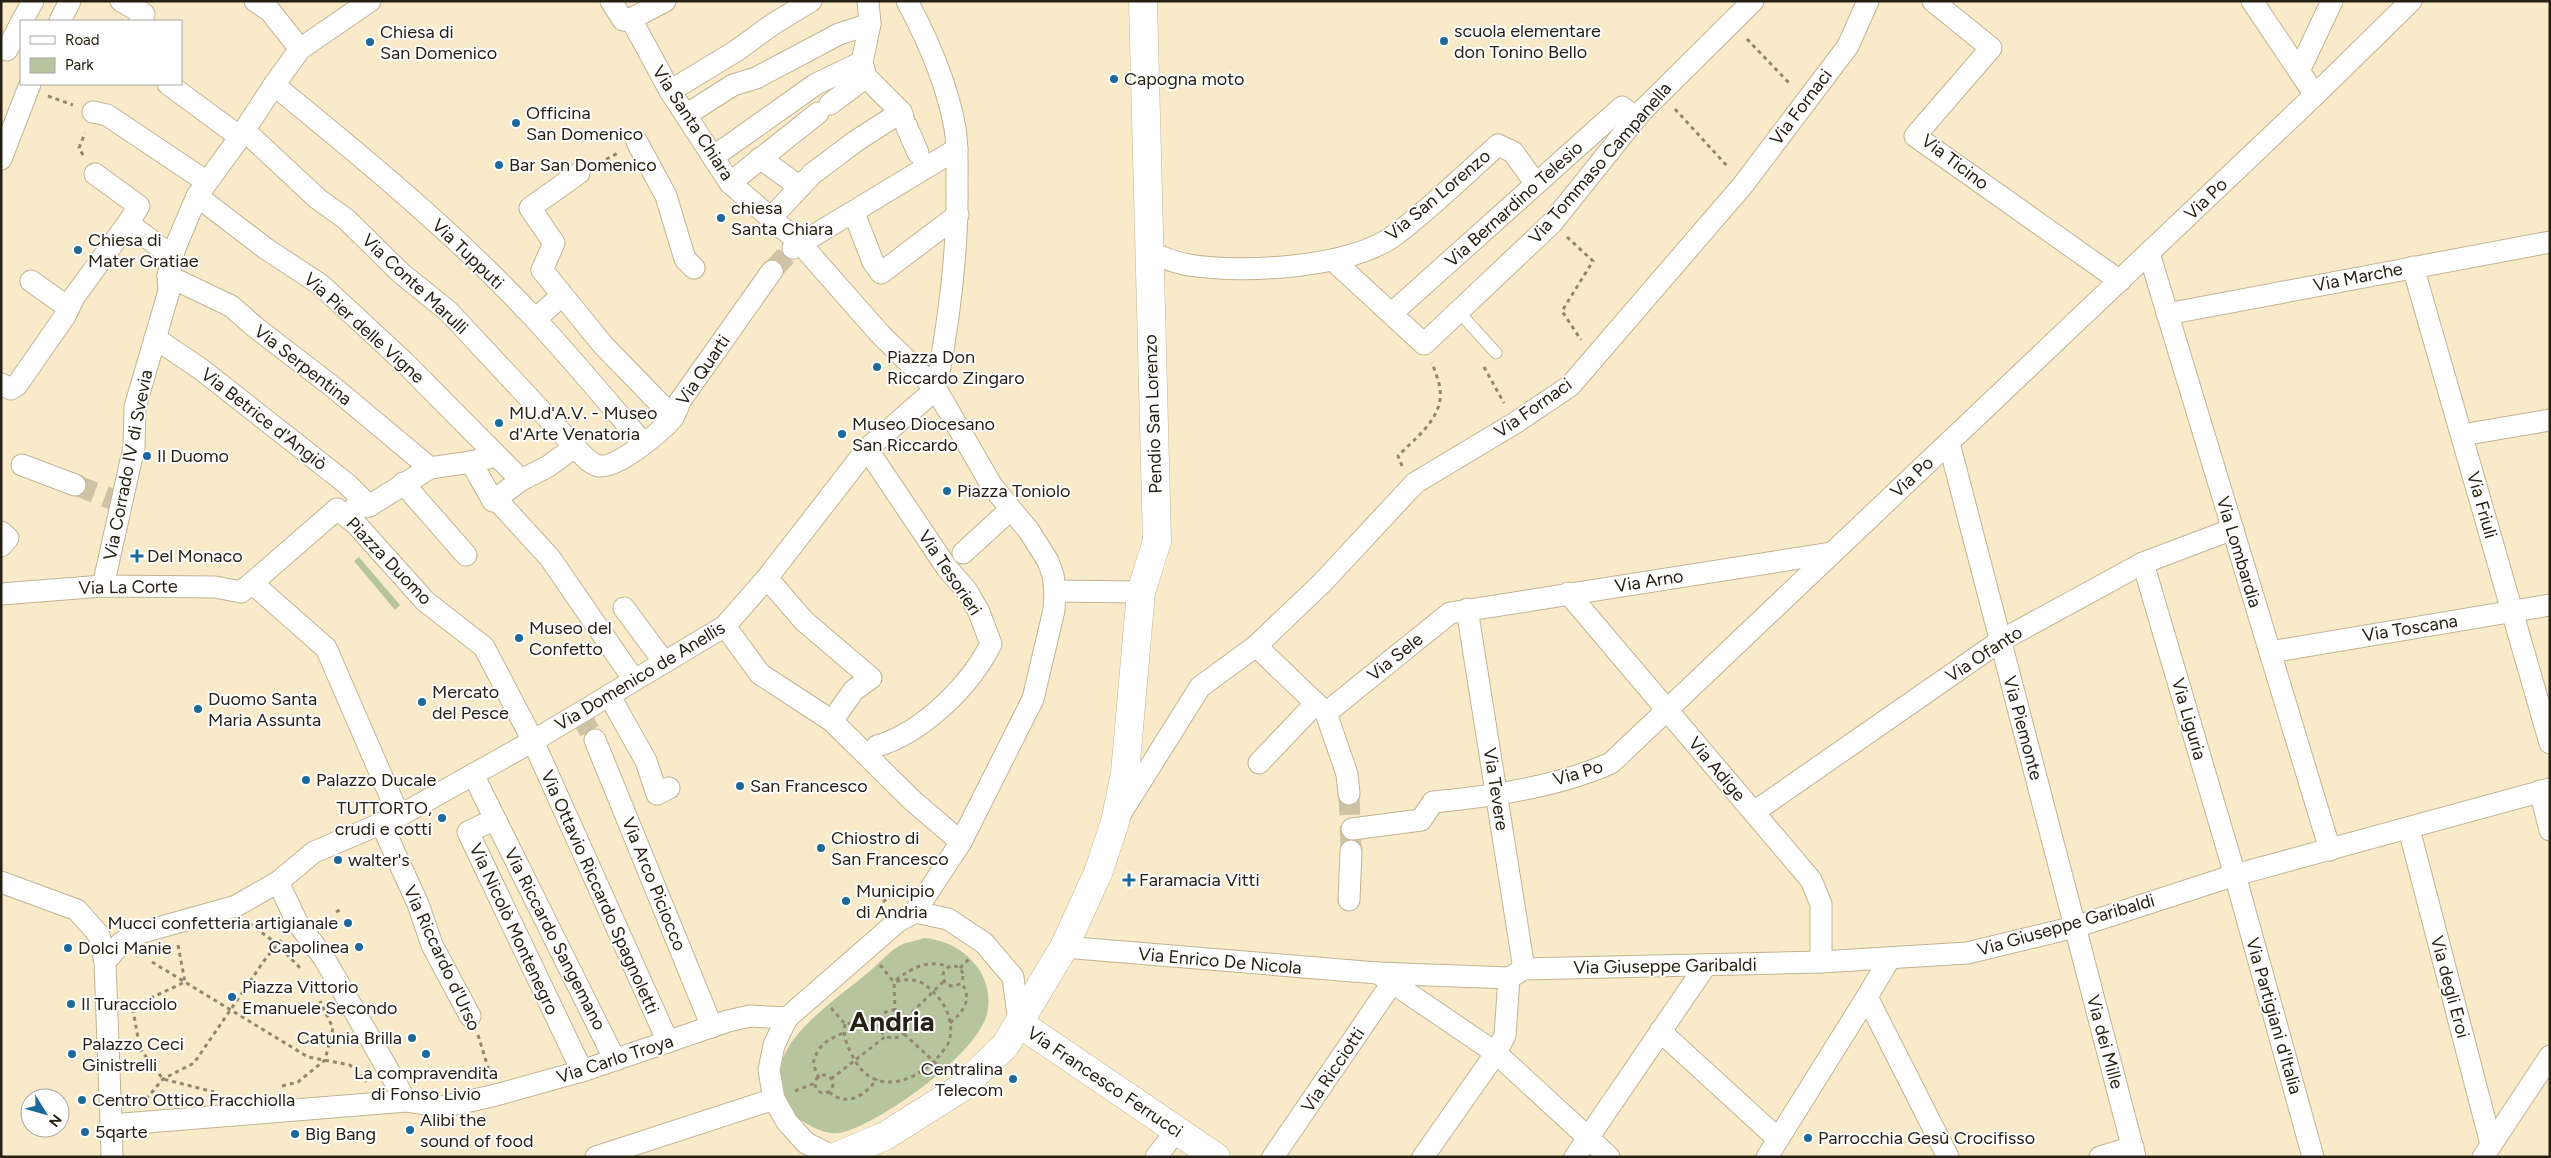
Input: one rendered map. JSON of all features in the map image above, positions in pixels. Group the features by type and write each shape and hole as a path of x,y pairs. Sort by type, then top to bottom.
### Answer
{"street":[{"path":"23,20 33,1"},
{"path":"60,20 70,1"},
{"path":"121,1 144,14 141,20"},
{"name":"Via Corrado IV di Svevia","path":"103,586 120,502 134,447 135,407 169,290 170,266 202,189 243,134 274,85 300,49 370,1"},
{"name":"Via Santa Chiara","path":"611,1 623,20 632,19 670,91 730,183 797,245 880,334 936,389 992,486 1028,531 1048,561 1055,591 1054,610 1033,699 961,842 915,912"},
{"path":"632,19 665,1"},
{"path":"670,91 736,51 772,24 811,1"},
{"path":"730,183 786,137 824,109 864,70 870,24 868,1"},
{"path":"906,1 928,39 955,128 957,149 958,215 948,324 936,389"},
{"name":"Pendio San Lorenzo","path":"834,1157 885,1136 961,1088 1005,1046 1064,947 1098,873 1115,822 1125,773 1141,592 1157,541 1143,1"},
{"name":"Via Tommaso Campanella","path":"1424,344 1552,223 1636,118 1753,1"},
{"name":"Via Fornaci","path":"1115,822 1200,687 1256,646 1322,583 1415,483 1515,423 1570,386 1743,184 1805,100 1848,46 1868,1"},
{"name":"Via Ticino","path":"1933,1 1991,48 1916,136 2120,281"},
{"path":"2252,1 2315,95"},
{"path":"2299,70 2332,1"},
{"name":"Via Po","path":"1352,829 1421,820 1433,802 1497,795 1586,773 1611,764 1831,553 2120,281 2411,1"},
{"path":"263,6 300,49"},
{"path":"686,115 733,85 756,78 838,34 870,24"},
{"path":"10,51 20,27"},
{"path":"713,157 816,84 864,70"},
{"path":"864,70 904,118 921,161"},
{"path":"1,159 30,85"},
{"name":"Via Conte Marulli","path":"170,85 243,134 318,199 346,219 402,274 448,311 575,447"},
{"name":"Via Tupputi","path":"274,85 368,161 456,240 536,319 644,443"},
{"name":"Via Bernardino Telesio","path":"1392,313 1622,106 1636,118"},
{"name":"Via Pier delle Vigne","path":"93,112 107,115 202,189 265,248 321,285 404,362 521,480"},
{"path":"771,115 786,137"},
{"path":"770,219 812,174 856,141 904,118"},
{"path":"637,142 666,196 686,258 694,268"},
{"name":"Via San Lorenzo","path":"1149,252 1186,265 1226,270 1334,261 1364,252 1394,236 1498,145 1513,152 1536,184"},
{"path":"797,245 854,213 921,161 957,149"},
{"path":"760,158 800,187"},
{"path":"579,173 530,208 554,243 542,270 603,345 673,417"},
{"path":"1,384 11,389 17,385 49,341 74,297 139,206 95,174"},
{"path":"854,213 873,262 881,273 958,215"},
{"name":"Via Serpentina","path":"128,223 170,266 231,306 254,327 333,387 430,468"},
{"name":"Via Marche","path":"2167,314 2550,242"},
{"name":"Via Lombardia","path":"2149,253 2330,850"},
{"path":"1334,261 1424,344"},
{"name":"Via Friuli","path":"2413,267 2550,743"},
{"name":"Via Quarti","path":"575,447 590,463 599,466 613,465 644,443 673,417 680,401 772,271"},
{"path":"31,281 69,308"},
{"path":"536,319 562,295"},
{"name":"Via Betrice d'Angiò","path":"155,338 209,375 347,484 369,506"},
{"name":"Via Domenico de Anellis","path":"278,882 314,852 390,820 533,741 725,626 767,578 866,449 936,389"},
{"path":"2462,435 2550,420"},
{"name":"Via Piemonte","path":"1949,443 2076,926"},
{"path":"496,499 521,480 547,466 575,447"},
{"name":"Via Tesorieri","path":"866,449 947,568 967,591 985,627 991,644 976,670 947,703 895,741 877,746"},
{"path":"337,509 369,506 430,468 496,456"},
{"path":"471,462 486,492 494,501 496,499 550,558 634,680"},
{"path":"22,465 75,485"},
{"path":"404,483 466,555"},
{"name":"Piazza Duomo","path":"252,583 337,509 356,524 425,600 484,647 533,741"},
{"path":"963,553 1010,510"},
{"name":"Via Ofanto","path":"1754,812 2000,641 2143,563 2233,529"},
{"path":"1,532 8,538 1,546"},
{"name":"Via Arno","path":"1467,609 1831,553"},
{"name":"Via Liguria","path":"2143,563 2235,875"},
{"path":"767,578 804,621 871,678 854,690 832,721"},
{"name":"Via La Corte","path":"1,594 103,586 215,587 241,592 252,583"},
{"name":"Via Riccardo d'Urso","path":"252,583 326,648 390,820 432,945 470,1016"},
{"path":"1055,591 1141,592"},
{"name":"Via Adige","path":"1568,594 1812,880 1821,904 1821,962"},
{"name":"Via Toscana","path":"2270,652 2550,605"},
{"path":"624,608 664,662"},
{"name":"Via Sele","path":"1259,763 1321,708 1450,613 1467,609"},
{"name":"Via Tevere","path":"1423,1157 1496,1053 1505,1035 1517,974 1497,795 1467,609"},
{"path":"725,626 760,674 832,721 913,801 961,842"},
{"path":"1256,646 1321,708 1347,774 1349,794"},
{"path":"609,695 646,761 657,794 669,788"},
{"name":"Via Arco Piciocco","path":"595,740 712,1027"},
{"name":"Via Ottavio Riccardo Spagnoletti","path":"533,741 668,1042"},
{"name":"Via Nicolò Montenegro","path":"473,774 495,819 468,832 582,1071"},
{"path":"2545,790 2550,830"},
{"name":"Via Giuseppe Garibaldi","path":"1517,974 1821,962 1967,953 2076,926 2235,875 2409,829 2545,790"},
{"name":"Via Riccardo Sangemano","path":"495,819 616,1060"},
{"name":"Via degli Eroi","path":"2409,829 2487,1150"},
{"path":"1349,900 1351,850"},
{"name":"Via Partigiani d'Italia","path":"2235,875 2313,1157"},
{"path":"1,882 77,910 99,935 105,962 112,1157"},
{"path":"105,962 121,943 136,934 236,906 278,882 297,922 324,958 406,1102 111,1125"},
{"path":"834,1157 806,1143 787,1122 774,1099 769,1070 774,1045 787,1018 897,922 915,912 948,919 984,943 1013,978 1019,1023"},
{"name":"Via dei Mille","path":"2076,926 2134,1152"},
{"name":"Via Enrico De Nicola","path":"1064,947 1385,978 1517,974"},
{"path":"1660,1031 1772,1148 1890,958"},
{"path":"1575,1157 1706,966"},
{"path":"1385,978 1496,1053 1609,1157"},
{"name":"Via Ricciotti","path":"1273,1157 1385,978"},
{"path":"1867,997 1948,1157"},
{"name":"Via Carlo Troya","path":"406,1102 443,1107 496,1095 582,1071 750,1016 787,1018"},
{"name":"Via Francesco Ferrucci","path":"1019,1023 1216,1157"},
{"path":"2487,1150 2550,1056"},
{"path":"596,1157 774,1099"},
{"path":"1156,1157 1177,1130"},
{"path":"2100,1157 2134,1152"}],"lane":[{"path":"1458,311 1496,353"}],"path":[{"path":"1732,24 1805,100"},
{"path":"1660,92 1743,184"},
{"path":"1552,223 1593,261 1562,311 1594,359"},
{"path":"1415,483 1400,464 1398,456 1433,418 1439,408 1440,389 1424,344"},
{"path":"336,912 342,909"},
{"path":"245,920 277,944 308,977"},
{"path":"144,1102 163,1079 194,1063 287,932"},
{"path":"177,941 185,982"},
{"path":"865,948 894,982 895,1010"},
{"path":"152,962 308,1057 350,1065 370,1086"},
{"path":"894,982 913,968 934,962 948,966 954,965 960,968 963,974 961,982 968,997 966,1006 950,1023"},
{"path":"948,966 942,974 944,981 953,986 961,982"},
{"path":"845,1024 843,1033 854,1061 867,1075 877,1079 896,1082 921,1073 933,1062 950,1040 950,1023 945,1007 933,991 924,984 909,978 894,982"},
{"path":"906,1018 944,981"},
{"path":"185,982 142,1002 133,1010 140,1049 163,1079 203,1091 221,1093"},
{"path":"816,992 845,1024"},
{"path":"273,1089 298,1082 325,1060 333,1028 317,994"},
{"path":"895,1010 904,1014 908,1026 904,1034 896,1038 886,1036 880,1029 880,1019 886,1012 895,1010"},
{"name":"Via Riccardo d'Urso","path":"470,1016 486,1056 496,1095"},
{"path":"845,1024 880,1019"},
{"path":"819,1078 813,1064 820,1046 829,1039 843,1033"},
{"path":"904,1034 961,1088"},
{"path":"831,1078 886,1036"},
{"path":"831,1078 824,1076 819,1078 816,1083 817,1089 821,1093 829,1092 841,1099 853,1100 863,1095 877,1079"},
{"path":"829,1092 833,1084 831,1078"}],"green space":[{"path":"359,557 400,605 395,610 354,561"},
{"path":"924,938 941,941 955,947 973,961 982,974 987,987 989,1002 984,1022 975,1037 943,1070 923,1086 903,1101 863,1124 841,1133 830,1133 819,1130 804,1122 796,1115 785,1098 780,1078 783,1057 795,1037 837,997 892,951 902,945"}],"tunnel":[{"path":"772,271 793,248"},
{"path":"75,485 117,501"},
{"path":"579,713 595,740"},
{"path":"1349,794 1351,848"}],"place":[{"name":"scuola elementare don Tonino Bello","path":"1444,41"},
{"name":"Chiesa di San Domenico","path":"370,42"},
{"name":"Capogna moto","path":"1114,79"},
{"name":"Officina San Domenico","path":"516,123"},
{"name":"Bar San Domenico","path":"499,165"},
{"name":"chiesa Santa Chiara","path":"721,218"},
{"name":"Chiesa di Mater Gratiae","path":"78,250"},
{"name":"Piazza Don Riccardo Zingaro","path":"877,367"},
{"name":"MU.d'A.V. - Museo d'Arte Venatoria","path":"499,423"},
{"name":"Museo Diocesano San Riccardo","path":"842,434"},
{"name":"Il Duomo","path":"147,456"},
{"name":"Piazza Toniolo","path":"947,491"},
{"name":"Del Monaco","path":"137,556"},
{"name":"Museo del Confetto","path":"519,638"},
{"name":"Mercato del Pesce","path":"422,702"},
{"name":"Duomo Santa Maria Assunta","path":"198,709"},
{"name":"Palazzo Ducale","path":"306,780"},
{"name":"San Francesco","path":"740,786"},
{"name":"TUTTORTO, crudi e cotti","path":"442,818"},
{"name":"Chiostro di San Francesco","path":"821,848"},
{"name":"walter's","path":"338,860"},
{"name":"Faramacia Vitti","path":"1129,880"},
{"name":"Municipio di Andria","path":"846,901"},
{"name":"Mucci confetteria artigianale","path":"348,923"},
{"name":"Capolinea","path":"359,947"},
{"name":"Dolci Manie","path":"68,948"},
{"name":"Piazza Vittorio Emanuele Secondo","path":"232,997"},
{"name":"Il Turacciolo","path":"71,1004"},
{"name":"Catunia Brilla","path":"412,1038"},
{"name":"Palazzo Ceci Ginistrelli","path":"72,1054"},
{"name":"La compravendita di Fonso Livio","path":"426,1054"},
{"name":"Centralina Telecom","path":"1013,1079"},
{"name":"Centro Ottico Fracchiolla","path":"82,1100"},
{"name":"Alibi the sound of food","path":"410,1130"},
{"name":"5qarte","path":"85,1132"},
{"name":"Big Bang","path":"295,1134"},
{"name":"Parrocchia Gesù Crocifisso","path":"1808,1138"}],"district":[{"name":"Andria","path":"892,1021"}]}
